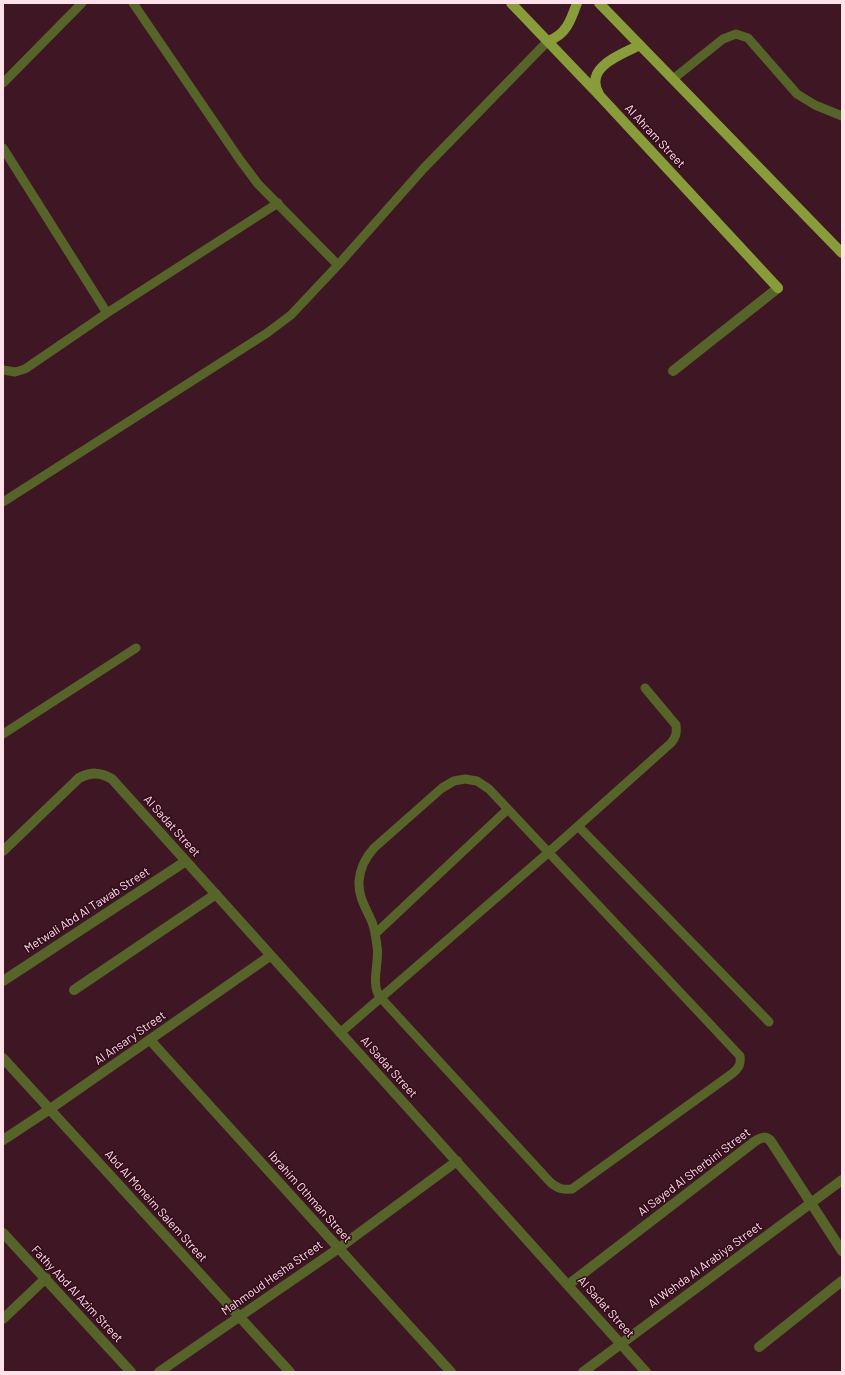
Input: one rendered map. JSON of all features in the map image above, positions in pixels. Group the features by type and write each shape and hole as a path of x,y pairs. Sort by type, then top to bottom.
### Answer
{"main road":[{"name":"Al Ahram Street","path":"511,3 600,96 778,288"},
{"path":"548,41 556,39 563,33 568,26 577,3"},
{"path":"599,3 842,253"},
{"path":"600,96 595,83 597,74 601,67 640,45"}],"street":[{"path":"673,370 778,288"},
{"name":"Al Sadat Street","path":"3,851 79,778 87,774 96,773 104,774 112,779 646,1372"},
{"name":"Metwali Abd Al Tawab Street","path":"3,982 186,861"},
{"path":"74,990 216,894"},
{"name":"Al Ansary Street","path":"3,1140 270,956"},
{"name":"Ibrahim Othman Street","path":"150,1040 451,1372"},
{"name":"Abd Al Moneim Salem Street","path":"3,1058 290,1372"},
{"name":"Al Sayed Al Sherbini Street","path":"568,1285 759,1138 764,1137 769,1139 842,1251"},
{"name":"Mahmoud Hesha Street","path":"159,1372 338,1248 457,1161"},
{"name":"Al Wehda Al Arabiya Street","path":"583,1372 620,1343 842,1180"},
{"name":"Fathy Abd Al Azim Street","path":"3,1233 131,1372"},
{"path":"3,1319 46,1278"},
{"path":"759,1347 842,1281"}],"lane":[{"path":"3,83 82,3"},
{"path":"133,3 258,184 338,264"},
{"path":"673,80 723,39 736,34 748,38 797,94 815,105 842,116"},
{"path":"3,502 267,333 290,315 424,168 548,41"},
{"path":"3,148 107,313"},
{"path":"3,370 15,372 25,369 107,313 278,203"},
{"path":"3,734 136,648"},
{"path":"340,1033 549,852 671,743 677,732 676,725 645,688"},
{"path":"465,779 477,781 489,789 549,852 736,1050 740,1056 741,1063 738,1069 579,1184 564,1190 556,1188 550,1182 380,997 376,989 378,948 371,921 360,896 359,882 361,868 366,857 374,848 442,788 454,781 465,779"},
{"path":"375,934 508,809"},
{"path":"578,826 769,1022"}]}
